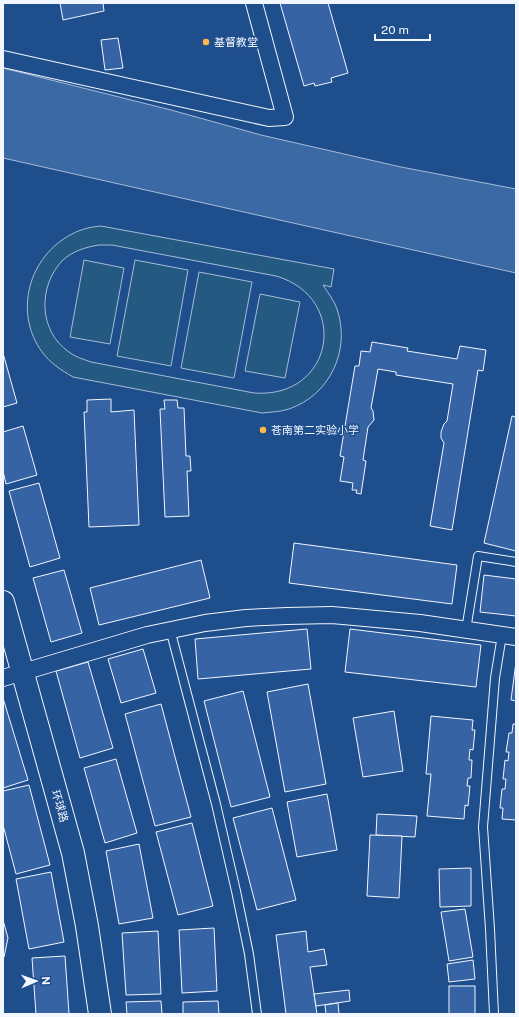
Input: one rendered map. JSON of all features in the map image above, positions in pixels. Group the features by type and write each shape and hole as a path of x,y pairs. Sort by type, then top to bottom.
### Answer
{"street":[{"path":"3,59 269,118 285,117 254,3"},
{"name":"环球路","path":"3,602 13,675 72,853 88,926 100,1014"},
{"path":"13,675 147,635 205,623 239,619 332,615 420,623 509,636"}],"lane":[{"path":"466,630 478,556 516,562"},
{"path":"170,630 216,804 236,890 249,954 257,1014"},
{"path":"494,1014 483,828 495,678 509,636"}],"shaded area":[{"path":"3,68 171,110 261,135 401,167 516,189 516,273 3,158"},
{"path":"101,226 334,269 331,287 323,285 337,309 341,324 341,340 339,355 334,369 326,382 316,393 289,409 262,413 73,377 60,369 45,356 33,336 28,320 27,303 30,286 36,270 45,256 57,244 75,232 86,228","holes":["112,245 276,276 300,288 315,304 323,324 323,345 316,364 302,380 281,391 254,393 91,362 79,358 59,343 51,332 45,308 49,282 55,270 63,260 71,254 89,247"]},
{"path":"84,260 124,268 110,344 70,337"},
{"path":"135,260 188,270 171,366 117,356"},
{"path":"199,272 252,282 234,378 181,368"},
{"path":"260,294 300,302 285,378 245,371"}],"building":[{"path":"60,3 103,3 104,11 63,20"},
{"path":"280,3 328,3 348,73 331,78 332,82 315,86 314,83 304,86"},
{"path":"118,38 123,68 105,70 101,40"},
{"path":"372,342 408,348 407,351 457,359 460,346 486,350 483,371 478,370 452,530 430,526 444,443 441,438 441,432 447,421 453,384 396,375 396,372 378,369 371,408 373,411 374,420 368,427 363,460 366,461 361,494 356,493 357,490 352,490 353,483 340,481 344,457 340,456 355,366 359,366 361,351 370,352"},
{"path":"3,353 17,403 3,407"},
{"path":"111,399 111,412 134,410 139,525 89,527 84,412 87,412 87,400"},
{"path":"164,400 177,400 178,408 184,408 186,456 190,456 191,471 187,471 189,516 165,517 160,409 165,409"},
{"path":"512,416 516,417 516,551 484,543"},
{"path":"23,426 37,475 6,484 3,471 3,432"},
{"path":"39,483 60,558 30,567 9,491"},
{"path":"294,543 457,565 452,604 289,583"},
{"path":"201,560 210,598 99,625 90,588"},
{"path":"64,570 82,633 51,642 33,578"},
{"path":"484,575 516,579 516,616 480,612"},
{"path":"307,629 311,669 198,679 195,639"},
{"path":"350,629 481,645 476,687 345,672"},
{"path":"143,649 156,693 121,703 108,659"},
{"path":"88,662 113,748 80,758 56,671"},
{"path":"516,662 516,701 511,700"},
{"path":"308,684 326,784 285,792 267,692"},
{"path":"243,691 270,797 231,807 204,701"},
{"path":"3,698 28,780 3,788"},
{"path":"161,704 191,817 155,826 125,714"},
{"path":"394,711 403,771 363,777 353,718"},
{"path":"431,716 473,720 472,730 475,730 473,750 470,749 469,760 472,760 471,778 468,778 467,786 470,786 468,806 465,805 464,819 427,816 431,774 426,774"},
{"path":"513,724 516,724 516,820 502,819 503,808 500,808 502,789 505,789 506,779 503,779 505,760 508,761 509,752 506,752 509,733 512,733"},
{"path":"116,759 137,833 105,843 84,768"},
{"path":"29,785 50,865 16,874 3,825 3,791"},
{"path":"327,794 337,850 297,857 287,802"},
{"path":"272,808 296,900 257,910 233,818"},
{"path":"377,814 417,816 415,837 376,835"},
{"path":"192,823 213,906 178,915 156,832"},
{"path":"370,835 402,836 399,898 367,896"},
{"path":"139,844 153,918 119,924 106,851"},
{"path":"471,868 471,906 440,907 439,869"},
{"path":"51,872 64,942 29,949 16,879"},
{"path":"465,909 473,957 449,961 441,912"},
{"path":"3,920 8,938 4,957 3,957"},
{"path":"214,928 217,991 182,993 179,930"},
{"path":"158,931 161,994 126,995 122,933"},
{"path":"306,931 308,952 324,949 327,965 310,967 317,1014 286,1014 276,935"},
{"path":"65,956 69,1014 36,1014 32,958"},
{"path":"473,960 475,979 449,982 447,964"},
{"path":"449,986 475,986 475,1014 449,1014"},
{"path":"349,990 350,1001 316,1006 314,994"},
{"path":"161,1001 162,1014 127,1014 126,1002"},
{"path":"218,1001 219,1014 183,1014 183,1002"},
{"path":"338,1003 339,1014 326,1014 325,1005"}],"place":[{"name":"基督教堂","path":"206,42"},
{"name":"苍南第二实验小学","path":"263,430"}]}
